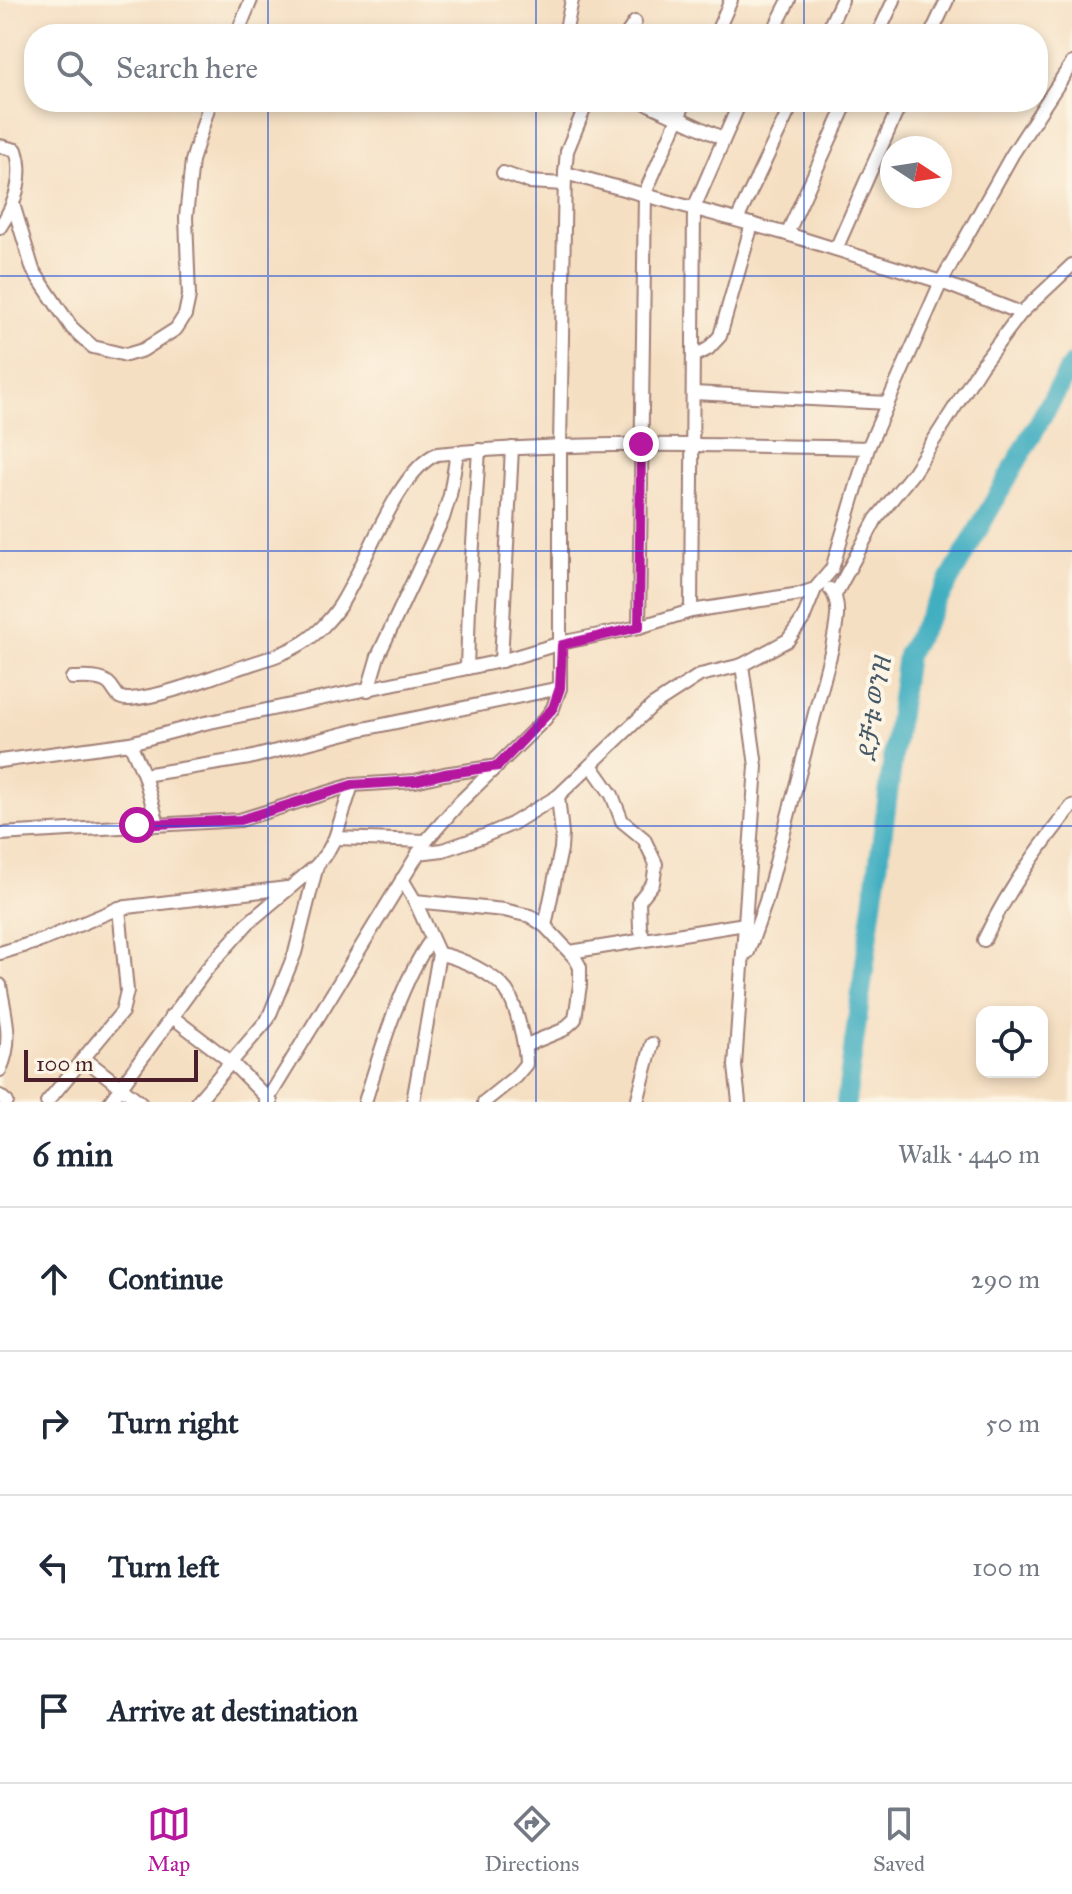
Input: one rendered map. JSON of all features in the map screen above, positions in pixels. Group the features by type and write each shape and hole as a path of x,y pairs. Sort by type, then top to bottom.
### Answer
{"street":[{"path":"241,24 251,0"},
{"path":"567,24 572,0"},
{"path":"720,24 731,0"},
{"path":"777,24 789,0"},
{"path":"831,24 842,0"},
{"path":"883,24 894,0"},
{"path":"936,24 947,0"},
{"path":"1048,100 1072,63"},
{"path":"13,204 33,270 72,328 93,347 126,355 143,350 176,329 185,315 189,296 186,217 192,161 207,112"},
{"path":"171,1016 231,1062 269,1101 426,841 458,804 553,708 560,688 562,645 560,445 564,178 567,151 583,112"},
{"path":"667,112 722,138"},
{"path":"639,627 645,193 680,112"},
{"path":"691,611 694,208 735,112"},
{"path":"737,220 788,112"},
{"path":"787,234 842,112"},
{"path":"836,249 897,112"},
{"path":"418,853 443,850 512,824 558,796 652,706 700,675 742,665 788,640 803,619 819,585 832,569 868,448 941,282 1012,155 1040,112"},
{"path":"0,146 18,152 19,175 13,204 0,227"},
{"path":"503,173 529,182 564,178 645,193 941,282 1021,313"},
{"path":"694,356 708,349 720,336 752,224"},
{"path":"743,969 766,901 815,722 832,648 837,607 835,595 876,519 913,473 981,366 1021,313 1072,265"},
{"path":"693,393 888,403"},
{"path":"72,678 104,681 110,684 115,696 141,698 268,658 305,641 339,608 379,528 419,465 437,454 560,445 868,448"},
{"path":"501,661 512,448"},
{"path":"467,668 479,450"},
{"path":"368,690 378,656 443,518 457,453"},
{"path":"819,585 835,595"},
{"path":"0,761 130,743 205,723 501,661 691,611 800,594 819,585"},
{"path":"739,1102 735,1066 756,766 742,665"},
{"path":"144,775 249,758 358,730 560,688"},
{"path":"130,743 144,775 158,824"},
{"path":"591,765 612,795 622,821 644,839 656,864 653,883 639,901 640,928 644,939"},
{"path":"0,834 240,820 352,785 415,781 498,766"},
{"path":"110,1102 206,970 248,923 317,865 335,838 352,785"},
{"path":"545,926 561,849 558,796"},
{"path":"984,940 998,909 1018,878 1072,806"},
{"path":"335,838 426,841"},
{"path":"197,1102 268,1019 298,942 317,865"},
{"path":"402,879 439,954 413,1102"},
{"path":"0,953 43,940 119,908 287,888"},
{"path":"415,901 504,910 530,916 545,926 570,952 580,967 575,1019 563,1030 524,1046"},
{"path":"47,1102 122,1012 127,991 119,908"},
{"path":"570,952 745,924"},
{"path":"365,1102 393,1020 422,953 431,940"},
{"path":"439,954 454,956 469,964 506,990 524,1046 524,1068 484,1102"},
{"path":"0,985 2,1016 8,1023 8,1053 0,1070"},
{"path":"637,1102 652,1044"},
{"path":"85,1059 140,1102"},
{"path":"0,1096 7,1102"}],"waterway":[{"name":"ደቻቱ ወንዝ","path":"846,1102 907,655 1072,364"}],"route":[{"path":"137,825 240,820 352,785 415,781 498,766 553,708 560,688 561,650 565,642 639,627 641,444"}]}
